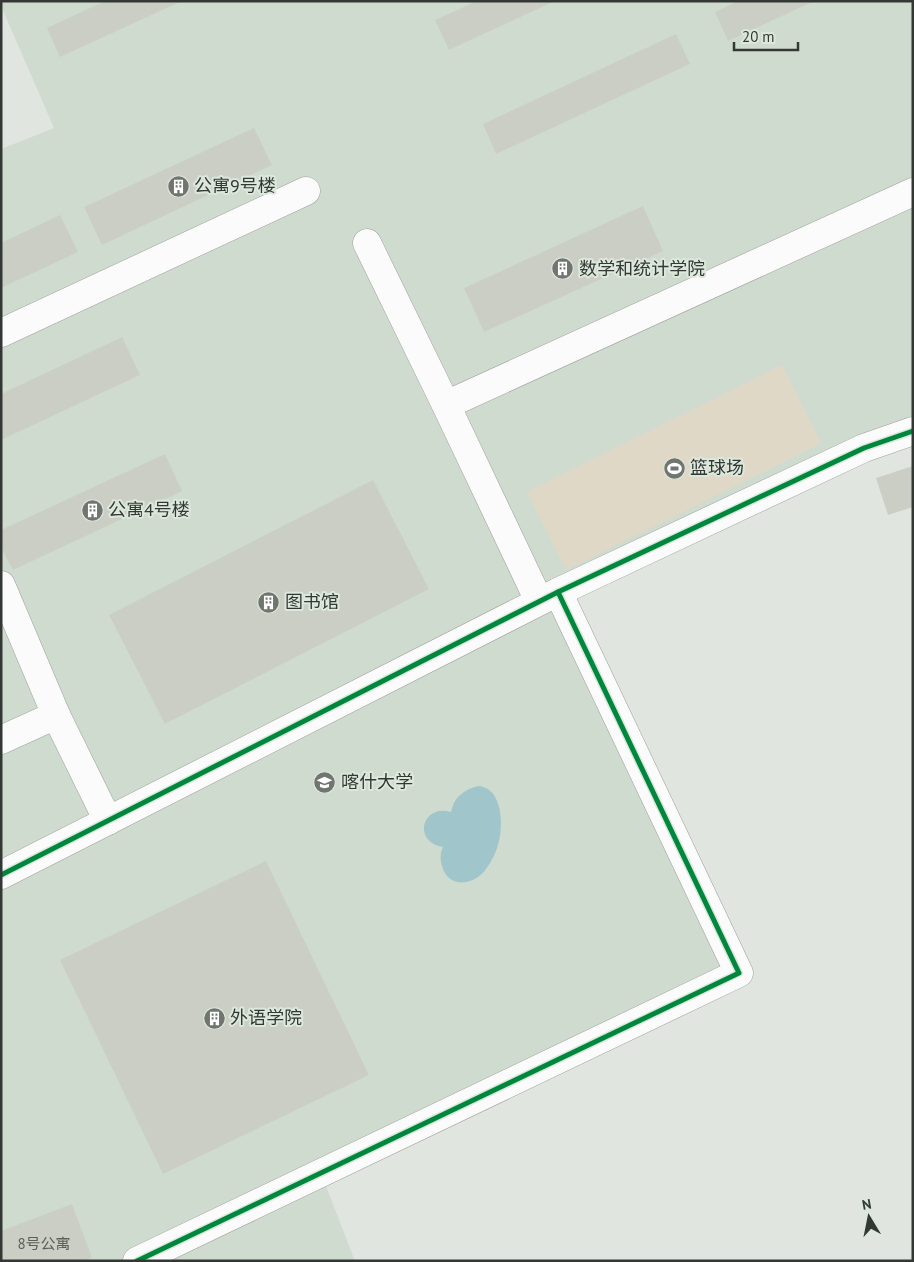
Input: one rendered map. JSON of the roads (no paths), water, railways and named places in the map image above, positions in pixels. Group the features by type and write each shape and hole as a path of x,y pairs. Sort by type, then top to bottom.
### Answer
{"street":[{"path":"1,333 306,191"},
{"path":"446,405 913,192"},
{"path":"136,1261 739,973 548,597 446,405 367,243"},
{"path":"1,875 548,597 864,448 913,431"},
{"path":"1,585 56,715 108,821"},
{"path":"1,740 56,715"}],"water":[{"path":"480,786 488,789 494,795 497,802 501,819 499,841 494,856 481,875 468,882 455,882 445,873 442,866 441,852 443,847 433,844 427,838 424,824 433,813 441,811 451,812 454,802 460,795"}],"place":[{"name":"公寓9号楼","path":"178,186"},
{"name":"数学和统计学院","path":"563,269"},
{"name":"篮球场","path":"674,468"},
{"name":"公寓4号楼","path":"92,510"},
{"name":"图书馆","path":"269,602"},
{"name":"喀什大学","path":"325,782"},
{"name":"外语学院","path":"214,1018"}]}
